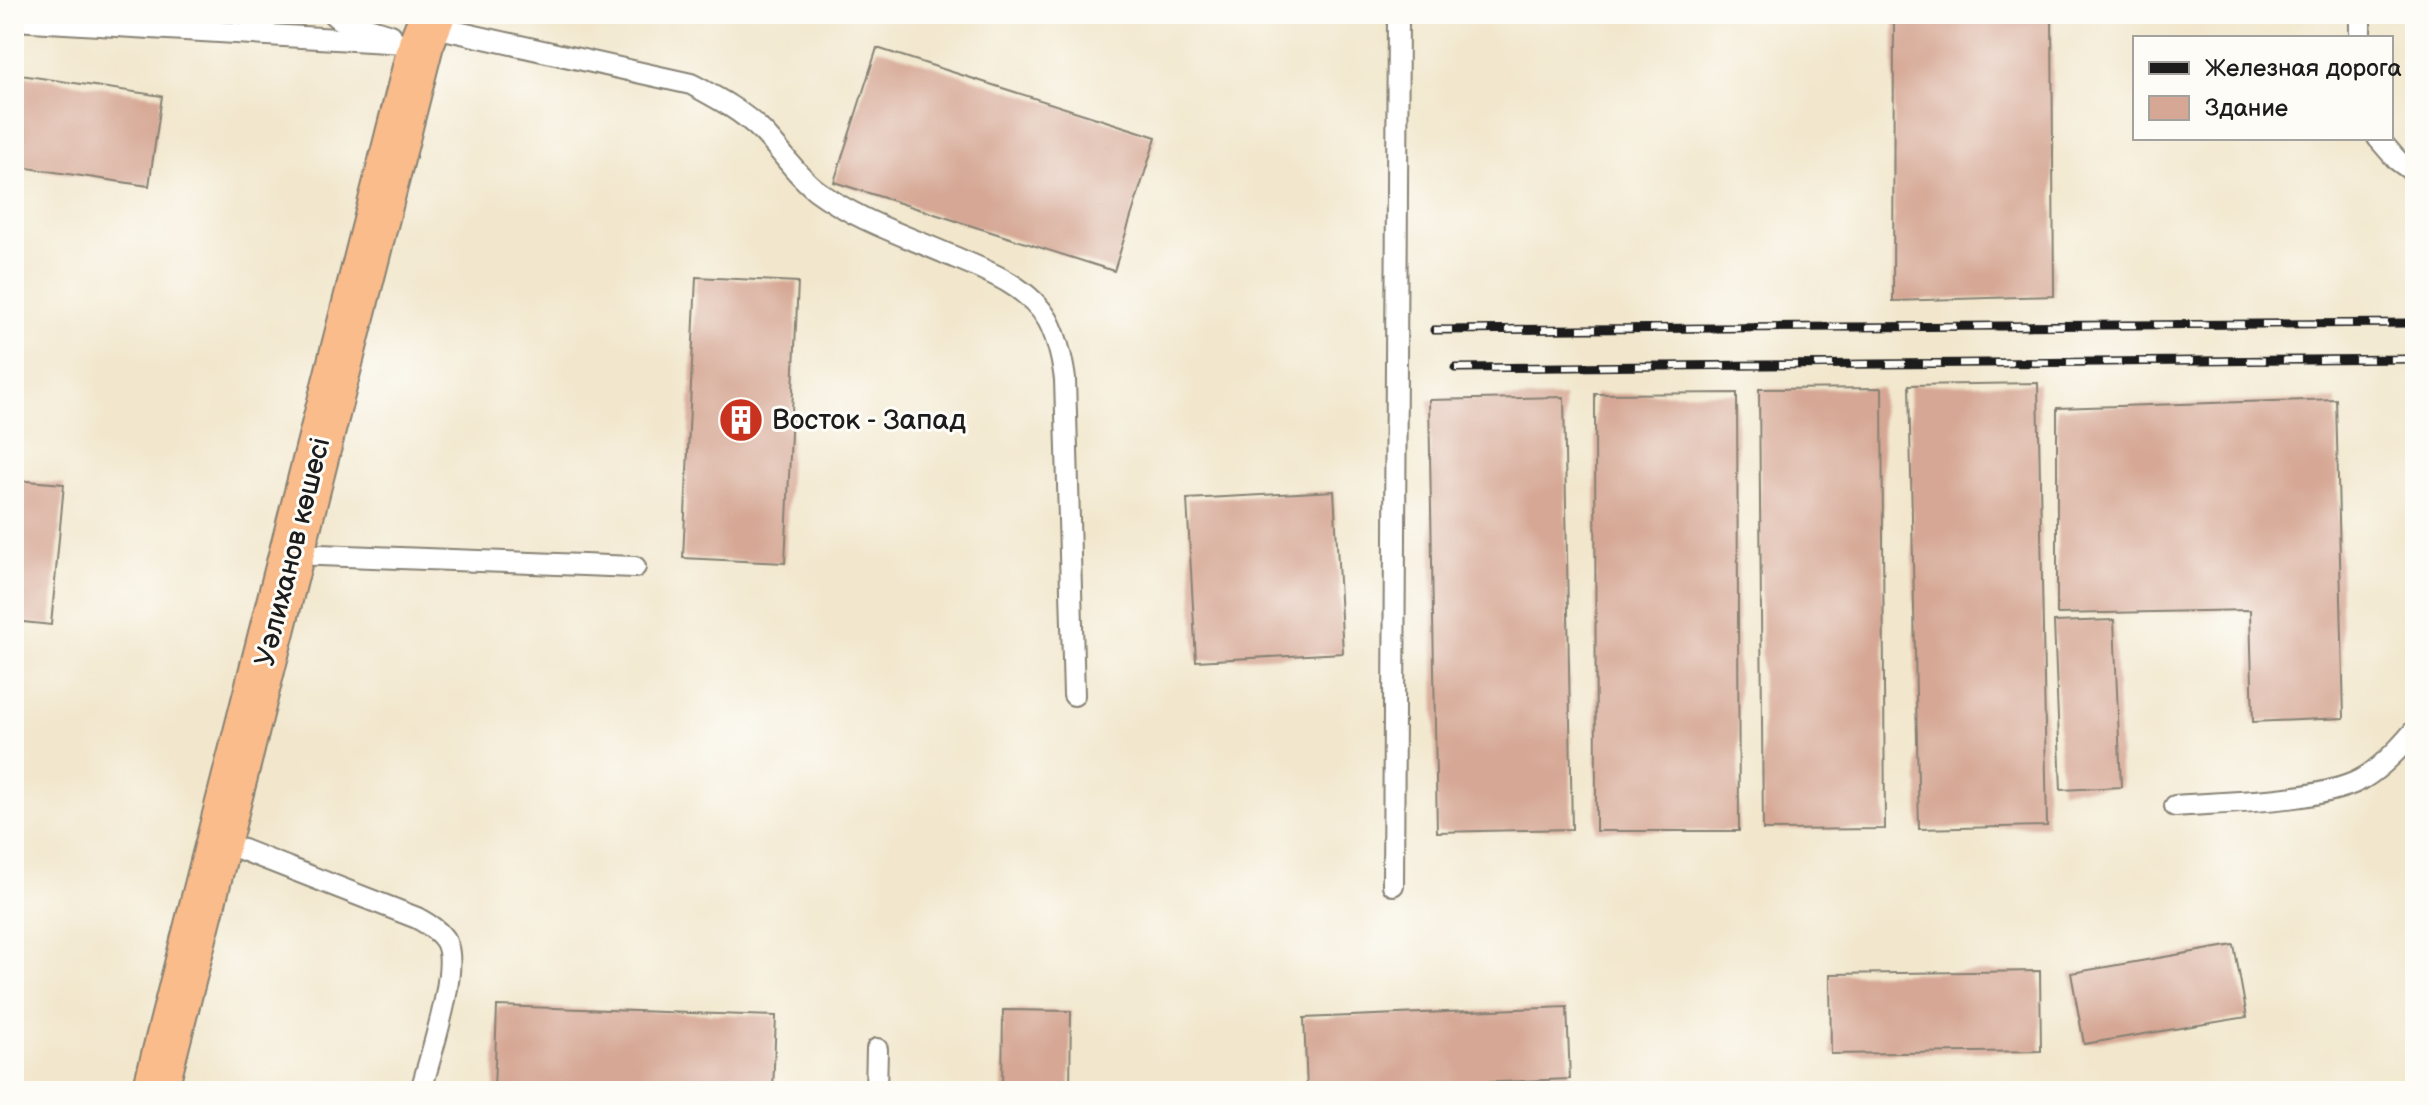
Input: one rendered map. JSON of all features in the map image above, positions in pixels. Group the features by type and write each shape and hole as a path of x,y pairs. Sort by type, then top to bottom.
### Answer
{"highway":[{"name":"Уәлиханов көшесі","path":"155,1091 428,28"}],"lane":[{"path":"333,14 339,19 428,28 691,84 729,104 763,132 788,165 847,211 1001,278 1025,295 1047,319 1060,348 1065,379 1074,695"},
{"path":"1393,885 1398,14"},
{"path":"2360,14 2360,36"},
{"path":"14,20 428,28"},
{"path":"2380,140 2397,160 2415,173"},
{"path":"293,554 635,567"},
{"path":"2175,806 2314,795 2360,780 2398,751 2415,730"},
{"path":"220,841 417,918 433,926 446,942 451,963 448,982 421,1091"},
{"path":"876,1091 877,1049"}],"building":[{"path":"1894,14 2052,14 2054,296 1893,301"},
{"path":"877,48 1156,137 1114,271 834,182"},
{"path":"14,74 162,96 149,186 14,166"},
{"name":"Восток - Запад","path":"696,277 798,282 785,563 683,558"},
{"path":"2038,383 2047,826 1919,829 1909,385"},
{"path":"1882,388 1885,829 1763,830 1759,389"},
{"path":"1737,393 1739,831 1596,831 1595,394"},
{"path":"1564,397 1572,829 1437,832 1429,400"},
{"path":"2336,399 2344,718 2253,722 2250,610 2057,614 2057,408"},
{"path":"14,480 64,484 51,625 14,621"},
{"path":"1334,491 1343,653 1196,661 1187,499"},
{"path":"2114,620 2121,787 2061,790 2054,622"},
{"path":"2234,945 2247,1017 2084,1044 2071,973"},
{"path":"2040,971 2041,1051 1831,1054 1830,974"},
{"path":"497,1006 776,1016 773,1091 494,1091"},
{"path":"1567,1007 1570,1079 1307,1090 1304,1018"},
{"path":"1003,1010 1071,1011 1070,1091 1002,1091"}],"railway":[{"path":"1434,330 2415,323"},
{"path":"1455,368 2415,359"}],"place":[{"name":"Восток - Запад","path":"741,420"}]}
